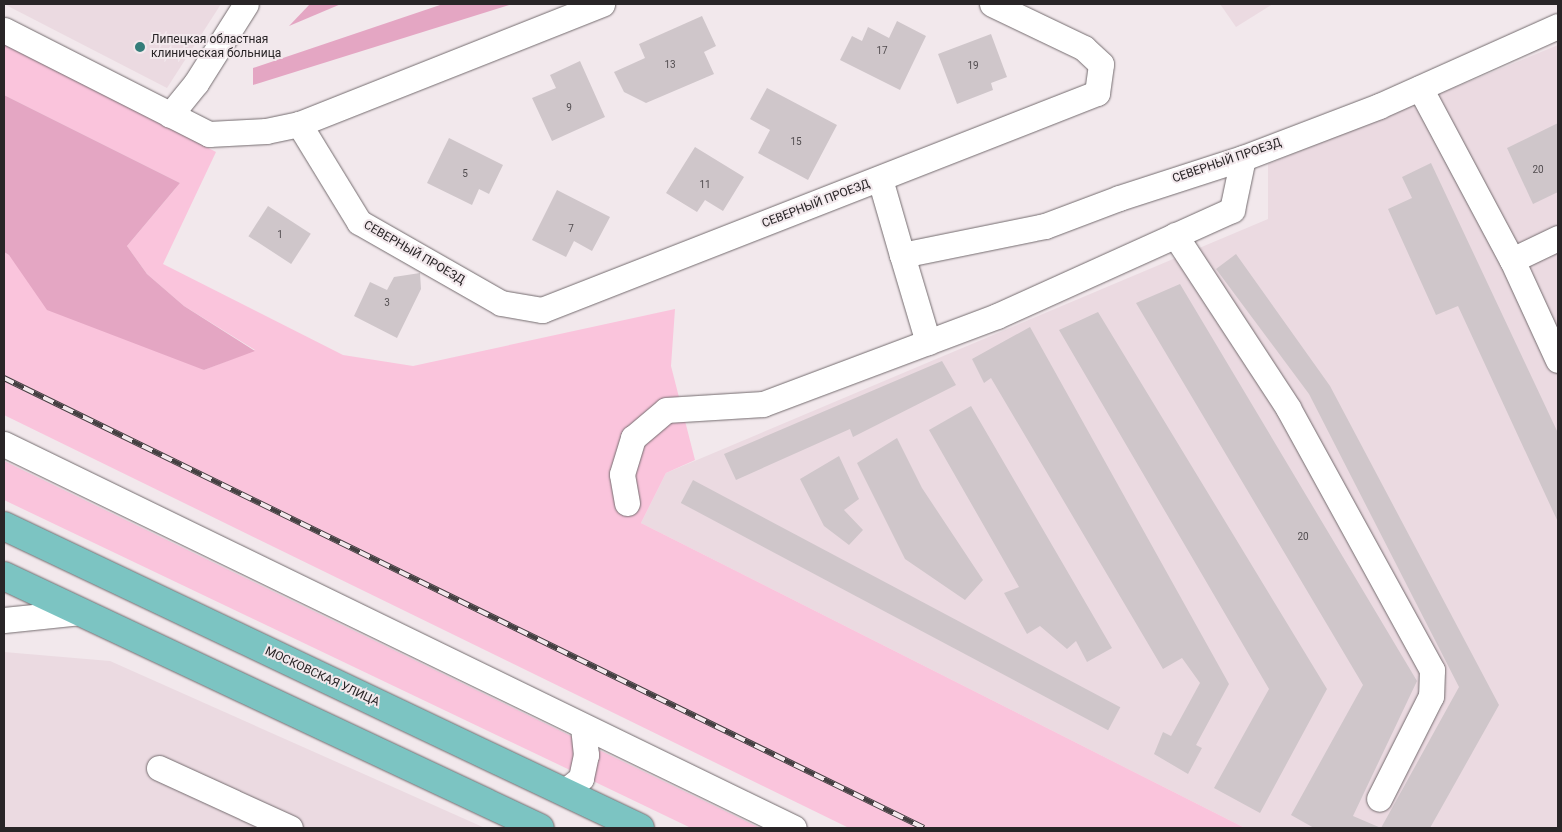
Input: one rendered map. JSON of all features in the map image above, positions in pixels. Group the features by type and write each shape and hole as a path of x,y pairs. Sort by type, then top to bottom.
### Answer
{"main road":[{"name":"МОСКОВСКАЯ УЛИЦА","path":"4,526 640,828"},
{"path":"4,576 540,828"}],"street":[{"path":"170,115 196,83 246,4"},
{"path":"4,30 208,134 266,131 299,124 602,4"},
{"name":"СЕВЕРНЫЙ ПРОЕЗД","path":"299,124 359,222 501,303 542,310 1098,93 1101,64 1084,48 992,4"},
{"name":"СЕВЕРНЫЙ ПРОЕЗД","path":"880,179 902,255 1045,226 1119,198 1243,158 1420,88 1558,26"},
{"path":"1420,88 1512,260 1558,360"},
{"path":"627,503 622,474 633,438 666,410 763,404 997,316 1232,210 1243,158"},
{"path":"1175,235 1288,408 1432,670 1431,696 1379,799"},
{"path":"1512,260 1558,238"},
{"path":"902,255 928,342"},
{"path":"4,444 794,828"},
{"path":"4,620 81,612"},
{"path":"564,792 581,778 586,755 583,727"},
{"path":"159,768 290,828"}],"shaded area":[{"name":"Липецкая областная клиническая больница","path":"4,4 221,4 167,88"},
{"path":"310,4 341,4 289,26"},
{"path":"443,4 512,4 253,85 253,68"},
{"path":"1220,4 1273,4 1236,27"},
{"path":"4,40 216,152 163,264 343,355 413,366 675,309 671,366 695,460 666,473 641,523 1245,828 849,828 4,415 4,252 204,370 255,350 184,306 147,274 127,246 180,183 4,95"},
{"path":"1558,45 1558,828 1245,828 641,523 666,473 1268,219 1268,164"},
{"path":"4,95 180,183 127,246 147,274 184,306 255,351 204,370 47,310 9,255 4,252"},
{"path":"4,461 575,738 572,771 4,500"},
{"path":"4,652 110,661 485,828 4,828"},
{"path":"597,749 760,828 691,828 593,781"}],"building":[{"path":"702,16 716,46 704,52 714,74 646,103 624,92 614,72 645,58 639,44"},
{"path":"897,21 926,36 900,90 840,60 852,36 862,41 868,27 889,38"},
{"path":"991,34 1007,77 991,83 993,90 957,104 938,54"},
{"path":"580,61 605,117 552,141 532,98 556,88 550,75"},
{"path":"767,88 837,125 808,180 758,153 770,130 750,119"},
{"path":"1558,123 1558,192 1533,204 1507,148"},
{"path":"449,138 503,165 489,194 479,189 472,205 427,183"},
{"path":"695,147 744,177 723,211 705,200 697,212 666,193"},
{"path":"1431,163 1558,433 1558,522 1458,306 1436,315 1388,209 1412,198 1402,177"},
{"path":"557,190 610,217 592,251 574,241 566,257 532,240"},
{"path":"268,206 311,234 291,264 248,236"},
{"path":"1236,254 1330,386 1499,705 1430,828 1381,828 1459,687 1309,394 1216,269"},
{"path":"420,273 421,289 397,338 354,316 370,282 387,290 394,277"},
{"path":"1180,284 1417,681 1353,816 1381,828 1314,828 1291,815 1363,685 1136,303"},
{"path":"1098,312 1327,689 1260,813 1214,788 1269,689 1059,330"},
{"path":"1030,327 1229,684 1196,745 1202,748 1188,774 1154,754 1163,732 1171,736 1200,683 1182,658 1163,669 991,378 984,383 972,359"},
{"path":"942,361 956,385 853,437 850,429 736,480 724,454"},
{"path":"971,406 1112,648 1087,662 1076,641 1067,649 1040,626 1027,634 1004,593 1019,587 929,430"},
{"path":"897,438 922,488 983,580 965,600 905,559 857,463"},
{"path":"839,456 859,499 844,510 863,530 849,545 824,526 800,479"},
{"path":"693,480 1120,707 1108,730 681,503"}],"railway":[{"path":"4,378 924,828"}],"place":[{"name":"Липецкая областная клиническая больница","path":"140,47"}]}
